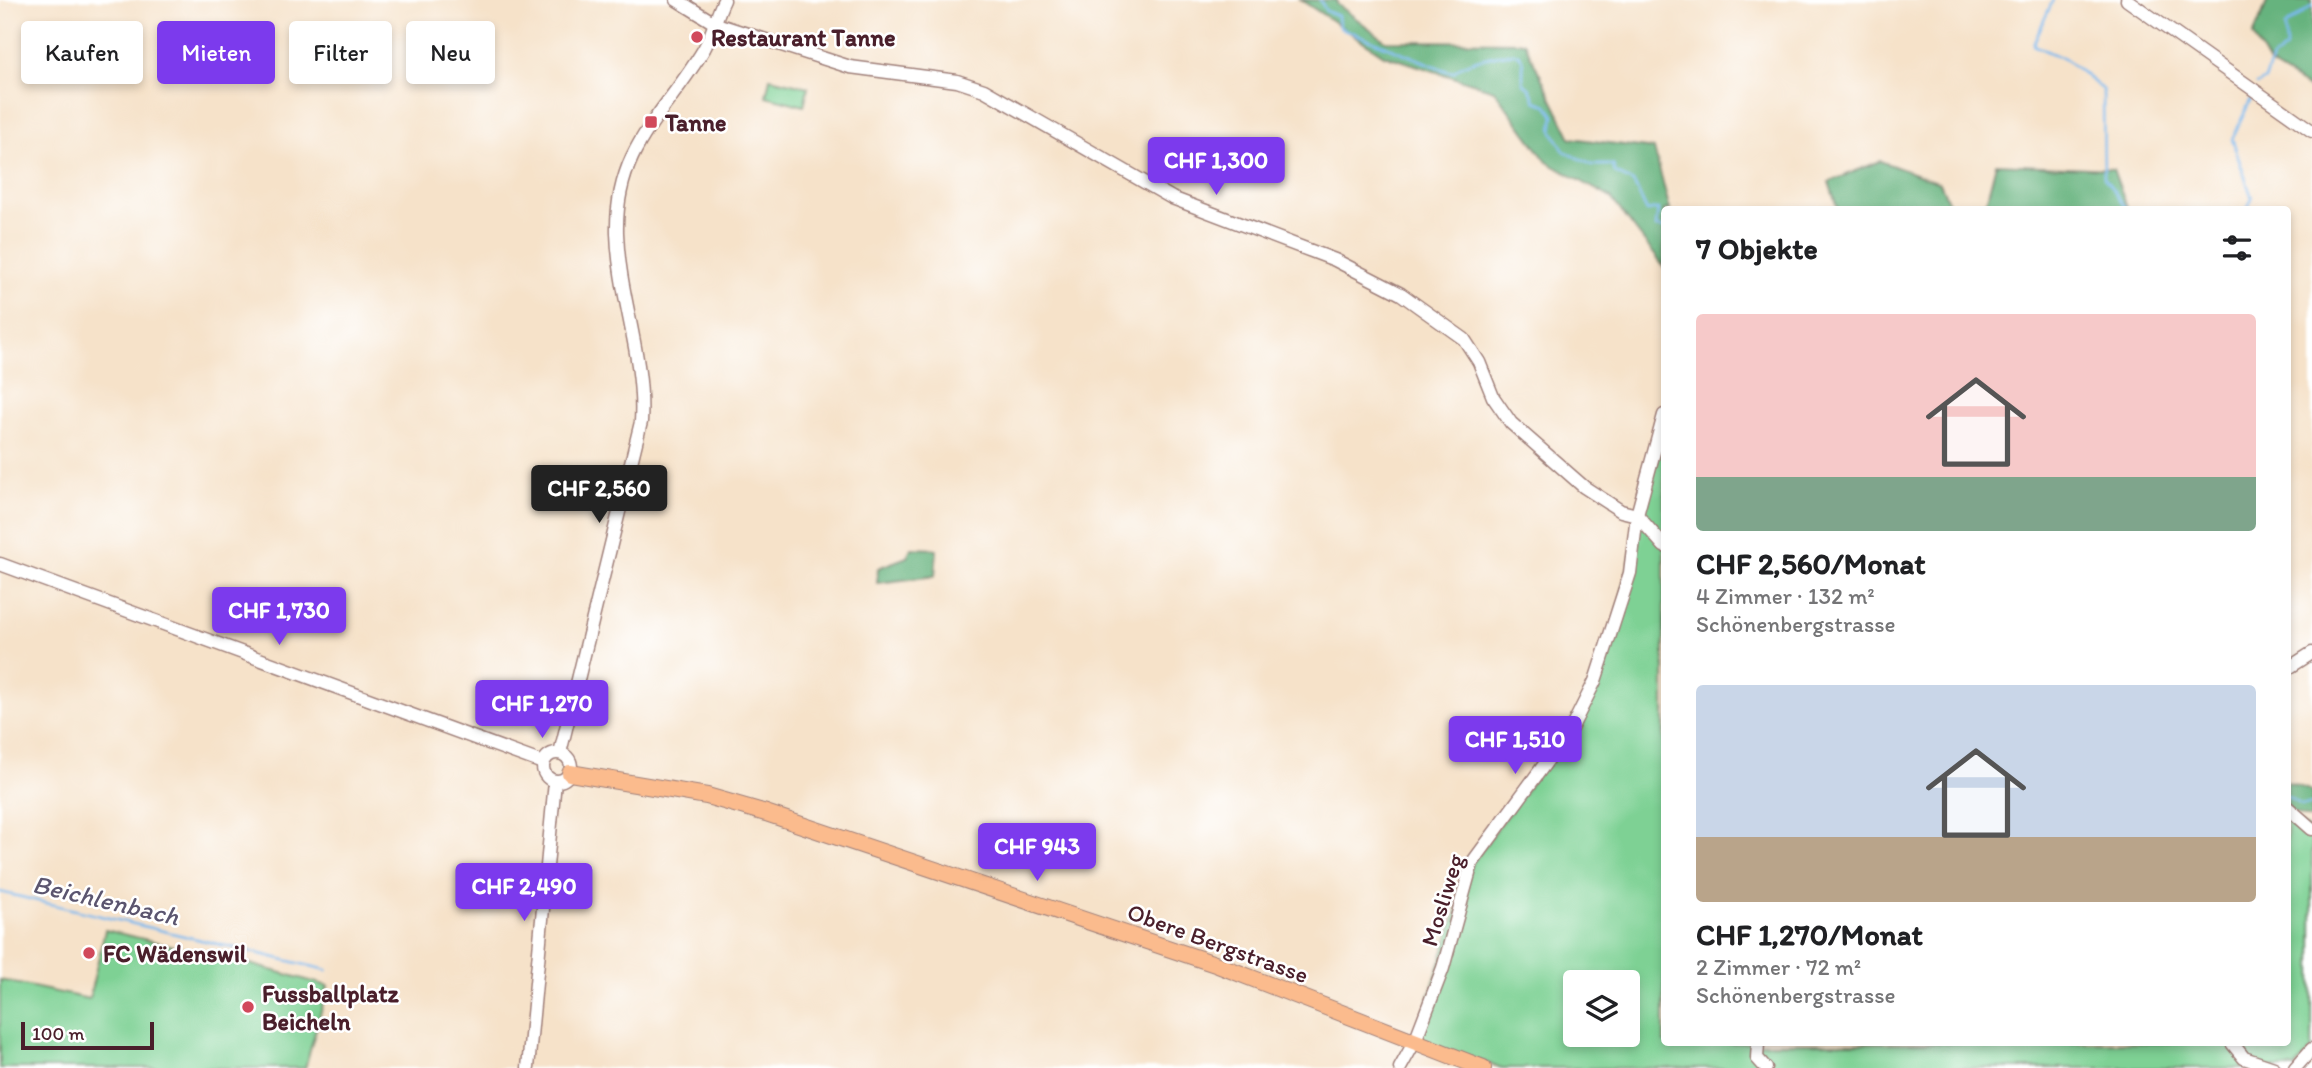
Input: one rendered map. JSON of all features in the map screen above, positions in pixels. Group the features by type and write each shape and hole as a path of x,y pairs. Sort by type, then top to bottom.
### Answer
{"main road":[{"name":"Obere Bergstrasse","path":"562,777 707,796 754,809 1167,947 1483,1068"}],"street":[{"path":"677,0 716,24 850,67 957,81 984,89 1172,198 1335,260 1401,294 1464,339 1479,362 1493,397 1511,423 1584,487 1621,511 1637,515 1661,543"},
{"path":"560,753 641,422 641,377 622,274 618,220 626,170 644,132 695,63 716,24 724,0"},
{"path":"2127,0 2312,131"},
{"name":"Mosliweg","path":"1400,1068 1415,1041 1443,968 1472,863 1572,727 1595,681 1630,573 1637,515 1661,426"},
{"path":"0,564 543,763"},
{"path":"2291,666 2312,653"},
{"path":"543,763 550,755 560,753"},
{"path":"528,1068 562,777 569,761 560,753"},
{"path":"543,763 545,775 562,777"},
{"path":"2291,811 2312,829"},
{"path":"1758,1046 1757,1058 1766,1068"},
{"path":"2234,1046 2244,1058 2257,1066 2274,1068"},
{"path":"2295,1068 2312,1049"}],"green space":[{"path":"1301,0 1337,0 1337,4 1386,41 1524,42 1571,138 1654,149 1669,206 1661,206 1661,263 1611,198 1547,162 1494,90 1384,55"},
{"path":"2268,0 2312,0 2312,90 2269,64 2253,36"},
{"path":"770,78 808,87 804,106 766,96"},
{"path":"1880,161 1940,183 1950,206 1837,206 1829,182"},
{"path":"1996,164 2113,169 2127,206 1985,206"},
{"path":"1661,428 1661,1046 2291,1046 2291,817 2312,830 2312,1049 2295,1068 1502,1068 1415,1041 1472,863 1572,727 1613,632"},
{"path":"911,548 937,549 935,576 877,583 878,568 907,557"},
{"path":"2291,783 2312,791 2312,819 2291,812"},
{"path":"105,930 250,964 328,986 305,1068 0,1068 0,980 89,999"}],"waterway":[{"path":"1320,0 1326,11 1338,16 1339,27 1447,71 1454,72 1466,64 1484,58 1519,54 1523,61 1523,83 1530,89 1535,101 1547,105 1554,116 1552,130 1564,151 1592,165 1613,165 1615,173 1633,182 1647,211 1658,209 1656,227 1661,228"},
{"path":"2053,0 2033,45 2067,60 2103,90 2104,177 2124,206"},
{"path":"2257,85 2265,80 2272,59 2286,48 2285,26 2312,6"},
{"path":"2249,206 2252,198 2232,139 2252,97"},
{"path":"2291,799 2301,805 2312,804"},
{"name":"Beichlenbach","path":"0,892 327,970"}],"place":[{"name":"Restaurant Tanne","path":"697,37"},
{"name":"Tanne","path":"651,122"},
{"name":"FC Wädenswil","path":"89,953"},
{"name":"Fussballplatz Beicheln","path":"248,1007"}]}
